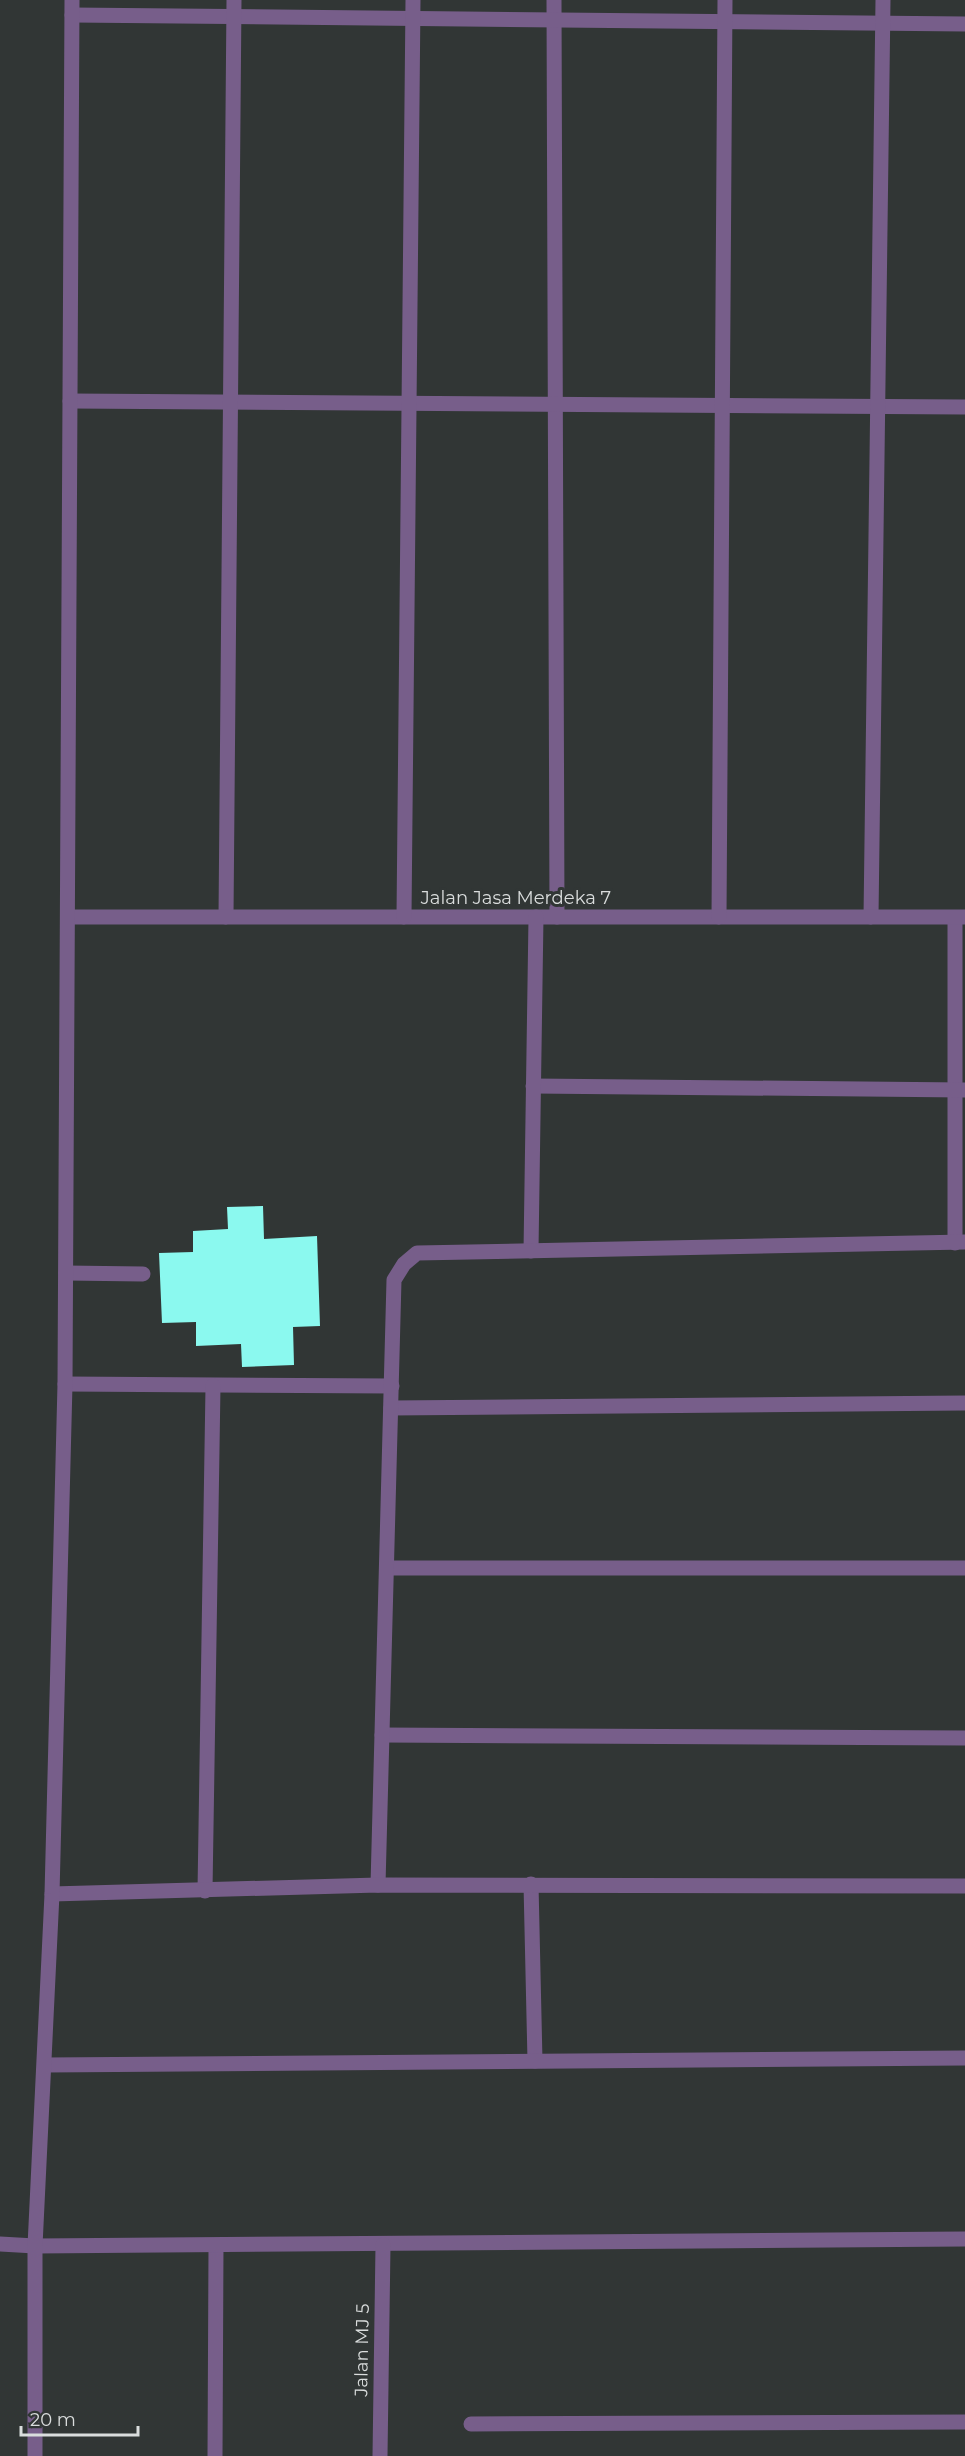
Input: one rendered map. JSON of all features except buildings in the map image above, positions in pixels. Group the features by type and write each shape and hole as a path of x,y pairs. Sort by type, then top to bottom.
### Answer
{"street":[{"path":"226,917 234,0"},
{"path":"404,918 412,0"},
{"path":"554,0 557,917"},
{"path":"718,917 725,0"},
{"path":"872,917 883,0"},
{"path":"35,2456 35,2246 52,1894 65,1384 72,8 234,17 965,24"},
{"path":"70,401 965,407"},
{"name":"Jalan Jasa Merdeka 7","path":"68,917 960,917"},
{"path":"531,1251 536,917"},
{"path":"378,1885 394,1280 404,1264 417,1253 960,1243 960,917"},
{"path":"533,1086 960,1090"},
{"path":"66,1273 143,1274"},
{"path":"65,1384 392,1386"},
{"path":"205,1891 213,1386"},
{"path":"391,1408 965,1403"},
{"path":"387,1568 965,1568"},
{"path":"382,1735 965,1738"},
{"path":"531,1884 535,2061"},
{"path":"52,1894 378,1885 965,1886"},
{"path":"45,2065 965,2058"},
{"path":"0,2244 216,2246 965,2239"},
{"name":"Jalan MJ 5","path":"380,2456 383,2245"},
{"path":"215,2456 216,2246"},
{"path":"471,2424 965,2422"}]}
